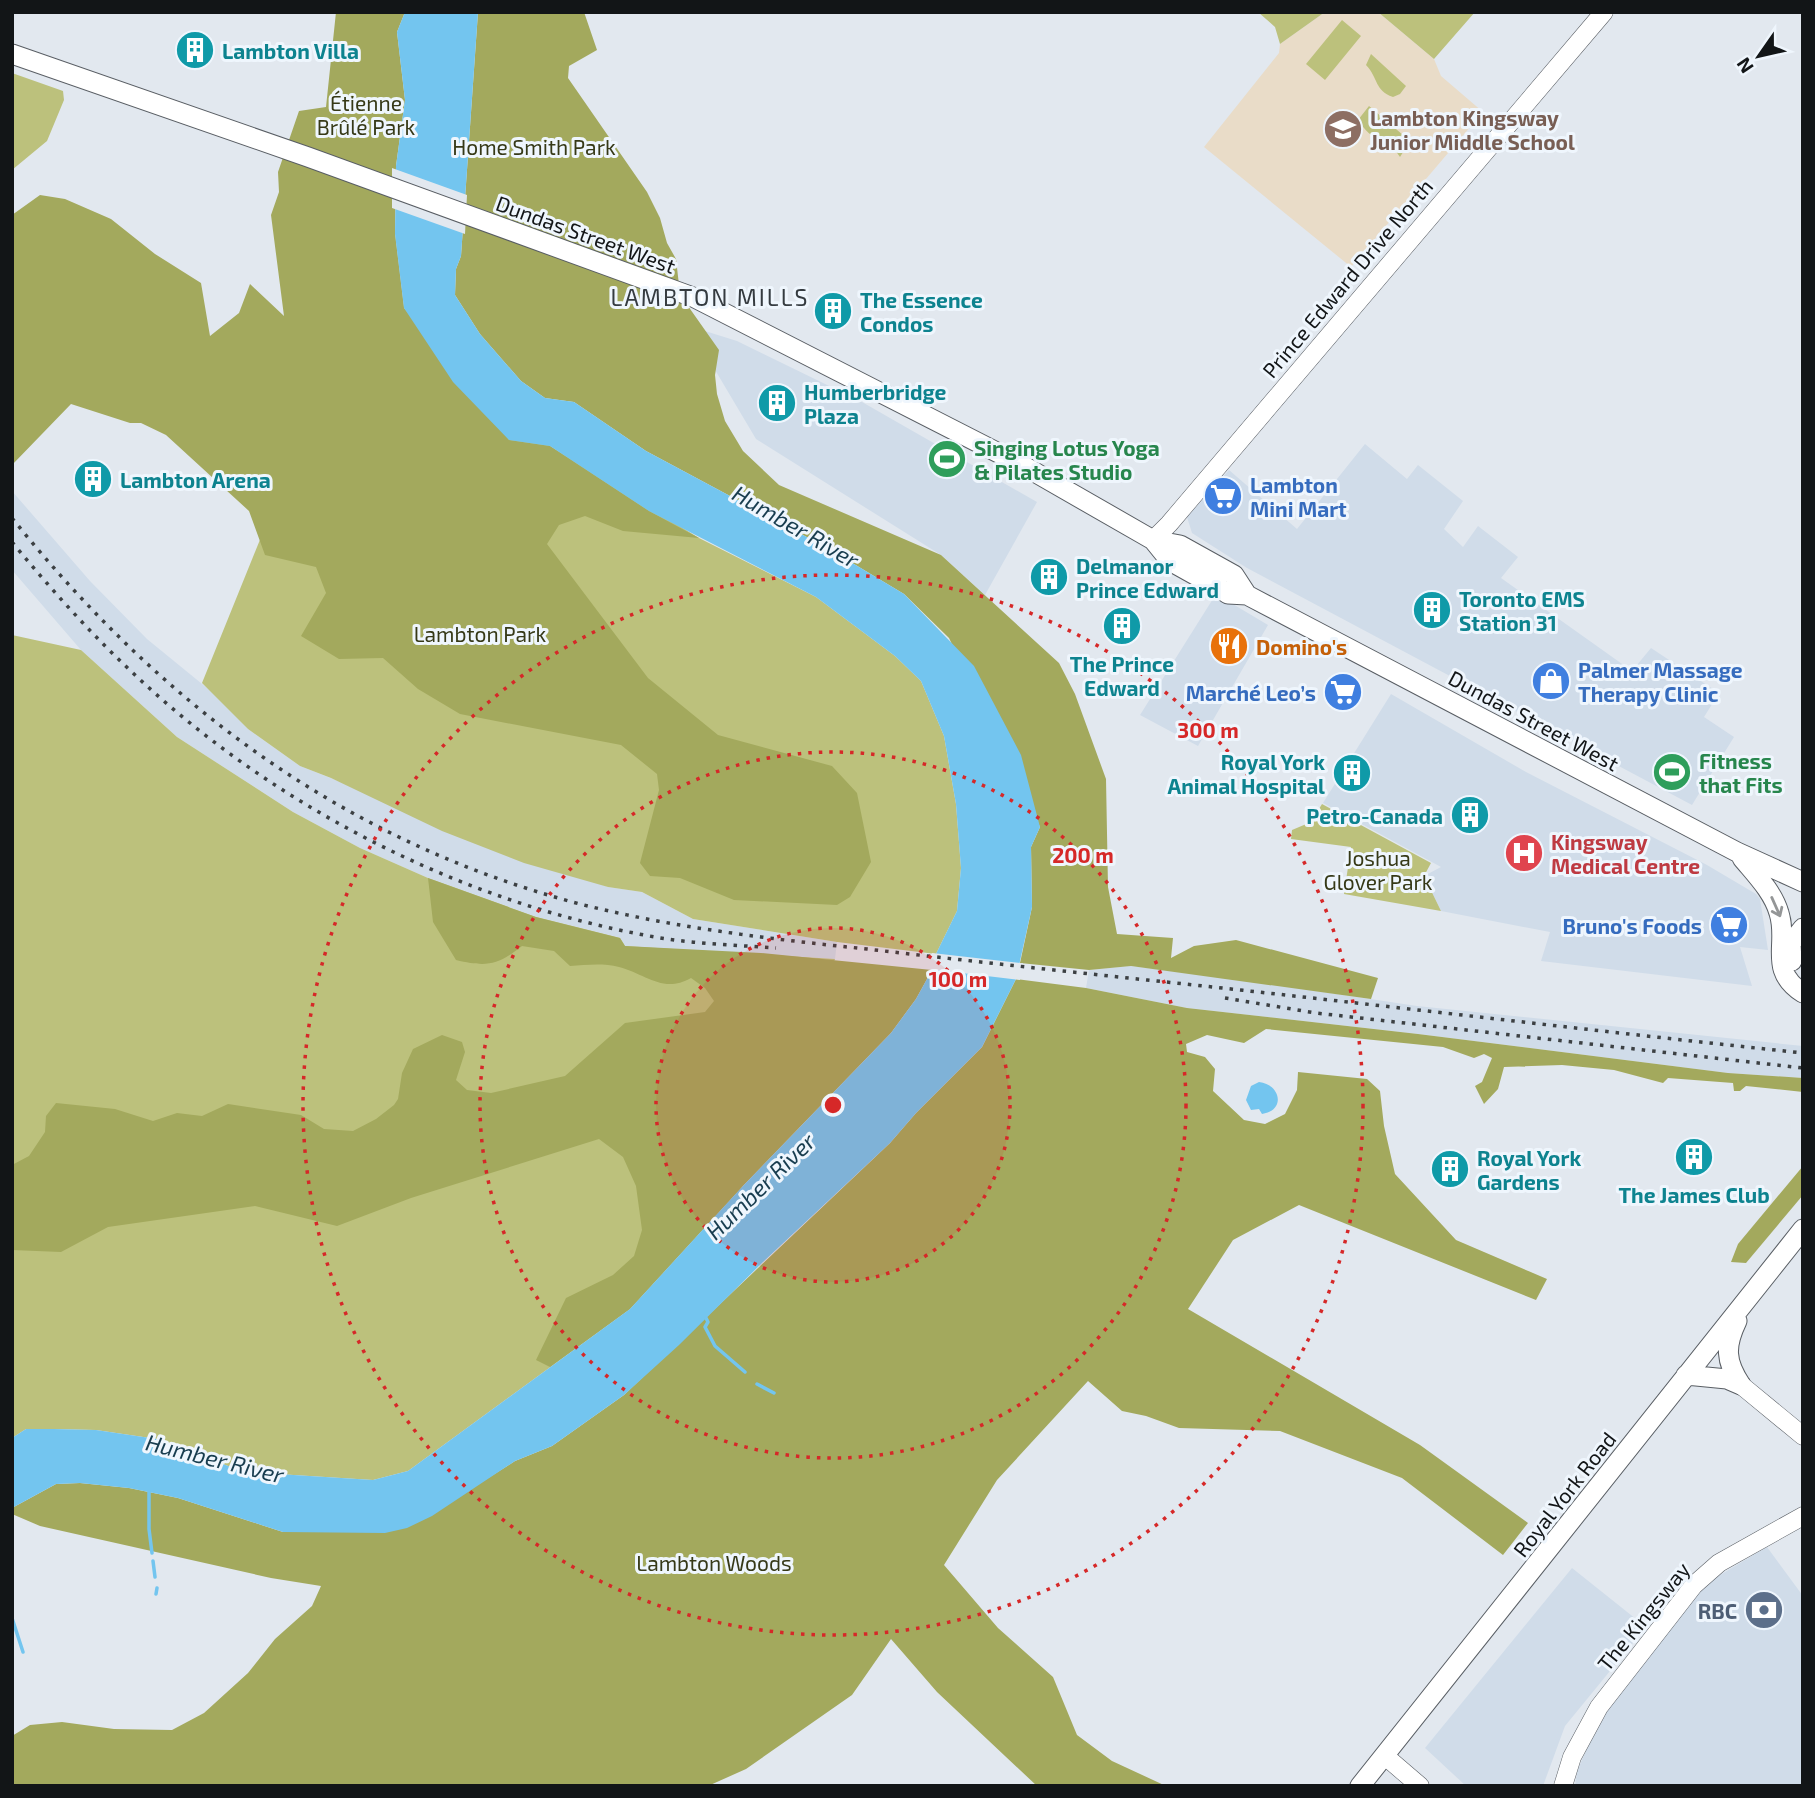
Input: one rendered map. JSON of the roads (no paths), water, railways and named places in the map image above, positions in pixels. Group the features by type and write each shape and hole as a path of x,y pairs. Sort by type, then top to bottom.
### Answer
{"main road":[{"name":"Dundas Street West","path":"12,54 694,298 1024,466 1153,540 1180,545 1234,575 1247,595 1737,852 1803,882"},
{"path":"1737,852 1764,884 1777,907 1782,928 1782,970 1791,983 1803,993"},
{"path":"1803,928 1793,939 1791,954 1795,970 1803,979"},
{"name":"Royal York Road","path":"1360,1786 1803,1229"},
{"path":"1741,1385 1729,1361 1728,1340 1747,1298"},
{"path":"1686,1375 1727,1379 1741,1385"}],"street":[{"name":"Prince Edward Drive North","path":"1153,540 1604,12"},
{"path":"1741,1385 1803,1436"},
{"name":"The Kingsway","path":"1563,1786 1572,1757 1599,1707 1694,1585 1719,1563 1803,1516"},
{"path":"1385,1756 1420,1786"}],"water":[{"name":"Humber River","path":"405,12 478,12 461,256 456,269 455,295 480,334 521,381 545,398 574,402 646,451 829,549 904,594 974,666 1021,755 1040,827 1031,847 1032,907 1016,979 982,1047 890,1143 679,1345 624,1395 552,1446 515,1461 432,1516 407,1528 385,1533 283,1532 178,1498 129,1488 80,1483 56,1484 12,1508 12,1438 26,1429 96,1430 157,1439 244,1472 373,1480 408,1471 630,1309 742,1187 891,1033 916,999 932,970 936,954 957,911 961,868 956,804 944,736 921,681 895,656 816,597 649,511 550,446 509,440 453,382 404,308 395,234 396,166 405,100 397,32"},
{"path":"1259,1082 1272,1088 1278,1098 1274,1108 1262,1114 1259,1109 1251,1110 1246,1100 1251,1086"}],"waterway":[{"path":"706,1318 708,1322 705,1327 715,1346 745,1372"},
{"path":"757,1384 774,1393"},
{"path":"149,1492 152,1553"},
{"path":"153,1561 155,1577"},
{"path":"156,1594 157,1588"},
{"path":"12,1618 23,1652"}],"railway":[{"path":"12,518 70,586 131,648 196,706 264,758 337,804 413,844 494,877 580,904 687,926 795,941 1803,1053"},
{"path":"12,542 102,643 189,722 248,767 310,807 375,843 443,874 512,900 583,921 655,937 776,948"},
{"path":"1225,998 1316,1013 1803,1068"}],"place":[{"name":"Lambton Villa","path":"195,50"},
{"name":"Lambton Kingsway Junior Middle School","path":"1343,129"},
{"name":"The Essence Condos","path":"833,311"},
{"name":"Humberbridge Plaza","path":"777,403"},
{"name":"Singing Lotus Yoga & Pilates Studio","path":"947,459"},
{"name":"Lambton Arena","path":"93,479"},
{"name":"Lambton Mini Mart","path":"1223,496"},
{"name":"Delmanor Prince Edward","path":"1049,577"},
{"name":"Toronto EMS Station 31","path":"1432,610"},
{"name":"The Prince Edward","path":"1122,626"},
{"name":"Domino's","path":"1229,646"},
{"name":"Palmer Massage Therapy Clinic","path":"1551,681"},
{"name":"Marché Leo’s","path":"1343,692"},
{"name":"Fitness that Fits","path":"1672,772"},
{"name":"Royal York Animal Hospital","path":"1352,773"},
{"name":"Petro-Canada","path":"1470,815"},
{"name":"Kingsway Medical Centre","path":"1524,853"},
{"name":"Bruno's Foods","path":"1729,925"},
{"name":"The James Club","path":"1694,1157"},
{"name":"Royal York Gardens","path":"1450,1169"},
{"name":"RBC","path":"1764,1610"}],"district":[{"name":"LAMBTON MILLS","path":"710,297"}],"park label":[{"name":"Étienne Brûlé Park","path":"366,114"},
{"name":"Home Smith Park","path":"534,146"},
{"name":"Lambton Park","path":"480,633"},
{"name":"Joshua Glover Park","path":"1378,869"},
{"name":"Lambton Woods","path":"714,1562"}]}
